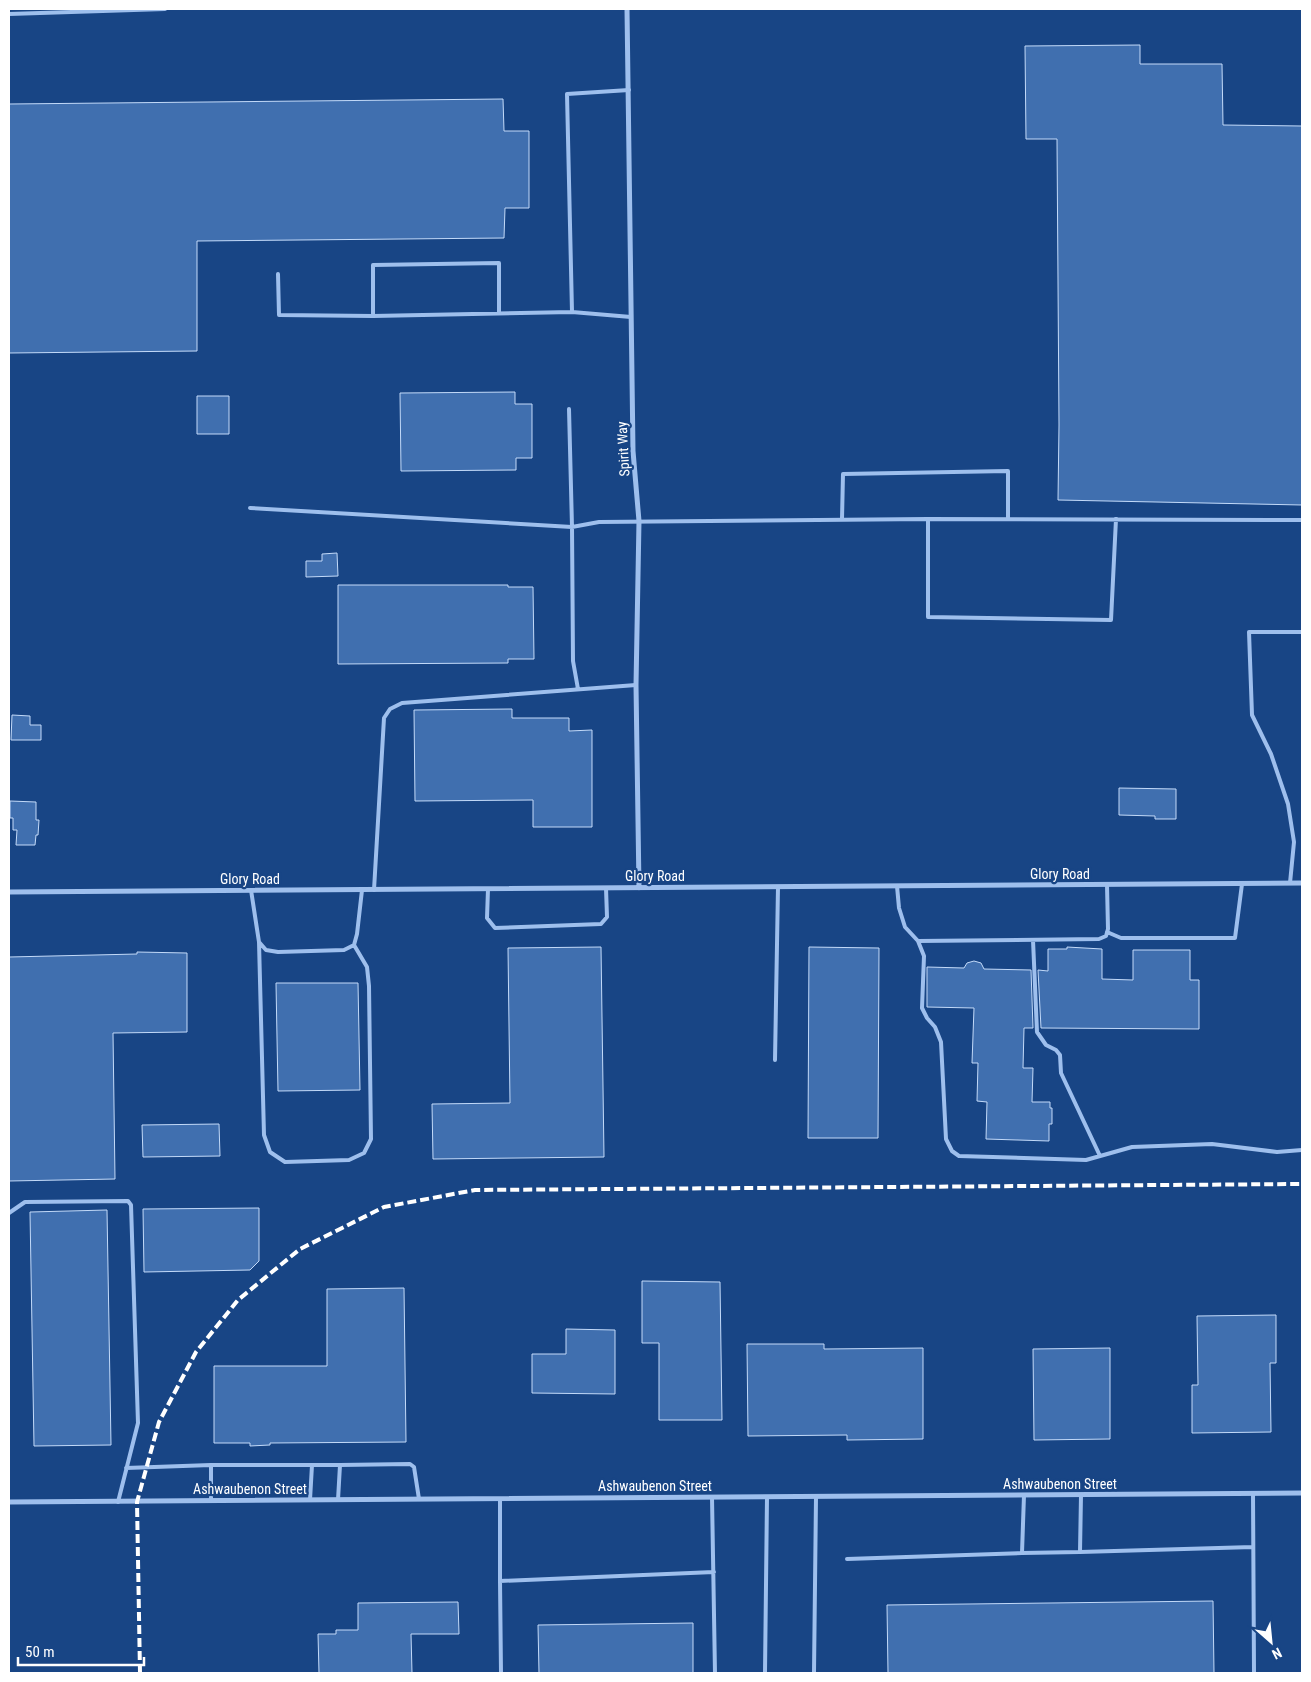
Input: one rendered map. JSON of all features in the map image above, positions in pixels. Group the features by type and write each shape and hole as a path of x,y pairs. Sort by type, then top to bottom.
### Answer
{"street":[{"name":"Spirit Way","path":"628,9 633,451 639,521 636,685 639,888"},
{"name":"Glory Road","path":"9,892 1302,883"},
{"name":"Ashwaubenon Street","path":"9,1502 1302,1493"}],"lane":[{"path":"9,14 166,9"},
{"path":"572,312 567,94 629,90"},
{"path":"373,316 374,265 499,263 499,313"},
{"path":"278,274 278,316 572,312 632,317"},
{"path":"569,409 574,661 578,689"},
{"path":"842,520 842,474 1008,471 1008,519"},
{"path":"250,508 572,527 599,522 639,521 928,519 1302,520"},
{"path":"928,519 928,617 1111,620 1116,519"},
{"path":"1290,883 1294,842 1288,804 1271,754 1252,715 1249,632 1302,632"},
{"path":"374,890 384,718 390,709 402,703 636,685"},
{"path":"1107,932 1121,938 1235,938 1242,884"},
{"path":"918,941 1099,939 1106,936 1107,932 1107,885"},
{"path":"897,886 899,908 906,927 918,941 924,956 922,1008 941,1042 946,1140 952,1151 959,1156 1086,1160 1132,1146 1212,1144 1278,1152 1302,1150"},
{"path":"775,1060 778,887"},
{"path":"488,889 487,918 495,928 600,924 607,917 606,888"},
{"path":"251,890 259,942 264,1135 270,1152 285,1162 349,1160 364,1153 371,1139 369,986 367,967 354,945 362,890"},
{"path":"1033,940 1037,1032 1046,1045 1056,1050 1060,1055 1061,1073 1100,1156"},
{"path":"259,942 266,950 278,952 344,950 354,945"},
{"path":"9,1213 24,1202 128,1201 131,1205 138,1424 118,1502"},
{"path":"126,1468 211,1465 410,1464 414,1467 419,1499"},
{"path":"211,1465 211,1501"},
{"path":"310,1500 312,1465"},
{"path":"338,1500 340,1465"},
{"path":"1253,1493 1254,1673"},
{"path":"1022,1553 1024,1495"},
{"path":"1080,1552 1081,1495"},
{"path":"712,1497 715,1673"},
{"path":"765,1673 767,1497"},
{"path":"814,1673 816,1497"},
{"path":"500,1499 501,1673"},
{"path":"847,1559 1253,1547"},
{"path":"500,1581 714,1572"}],"building":[{"path":"1140,45 1140,64 1222,64 1223,125 1302,126 1302,505 1058,500 1057,139 1026,139 1025,46"},
{"path":"503,99 504,131 529,131 529,208 505,208 504,238 197,241 197,351 9,353 9,104"},
{"path":"515,392 515,404 532,404 532,458 516,458 516,470 401,471 400,393"},
{"path":"197,396 229,396 229,434 197,434"},
{"path":"337,553 338,576 306,577 306,561 322,561 322,554"},
{"path":"338,585 508,585 508,587 533,587 534,659 508,659 508,663 338,664"},
{"path":"512,709 512,718 569,718 569,731 592,730 592,827 533,827 533,800 415,801 414,710"},
{"path":"12,715 30,716 30,725 41,725 41,740 11,740"},
{"path":"1119,788 1176,789 1176,819 1155,819 1155,816 1119,815"},
{"path":"10,801 36,802 36,820 39,820 35,845 16,845 17,830 13,830 13,818 10,818"},
{"path":"601,947 604,1157 433,1159 432,1104 510,1103 508,948"},
{"path":"809,947 879,948 878,1138 808,1138"},
{"path":"1067,947 1102,949 1102,979 1133,980 1133,950 1190,950 1190,980 1199,980 1199,1029 1041,1028 1038,970 1048,971 1048,949 1067,949"},
{"path":"137,952 187,953 187,1032 113,1033 115,1179 9,1181 9,957 137,954"},
{"path":"974,961 981,963 984,969 1031,970 1033,1028 1024,1028 1023,1068 1033,1068 1032,1102 1050,1102 1052,1124 1049,1124 1049,1141 986,1139 987,1102 977,1101 978,1063 972,1063 974,1008 927,1007 927,967 964,968 967,963"},
{"path":"276,983 358,983 360,1090 278,1091"},
{"path":"219,1124 220,1156 143,1157 142,1125"},
{"path":"259,1208 259,1261 250,1270 144,1272 143,1209"},
{"path":"107,1210 111,1445 34,1446 30,1212"},
{"path":"642,1281 720,1282 722,1420 659,1420 659,1343 642,1343"},
{"path":"404,1288 406,1442 270,1443 270,1445 250,1446 250,1443 214,1443 214,1366 327,1366 327,1289"},
{"path":"1276,1315 1276,1363 1270,1363 1271,1432 1192,1433 1192,1385 1198,1385 1197,1316"},
{"path":"566,1329 615,1330 615,1394 532,1393 532,1354 566,1354"},
{"path":"747,1344 824,1344 824,1349 923,1348 923,1439 847,1440 847,1435 748,1436"},
{"path":"1110,1348 1110,1439 1034,1440 1033,1349"},
{"path":"1213,1601 1214,1673 888,1673 887,1605"},
{"path":"458,1602 459,1634 411,1634 412,1673 319,1673 318,1634 336,1634 336,1630 358,1630 358,1603"},
{"path":"693,1623 693,1673 539,1673 538,1625"}],"railway":[{"path":"140,1673 137,1502 159,1422 196,1352 238,1300 300,1249 384,1207 475,1190 1302,1184"}]}
